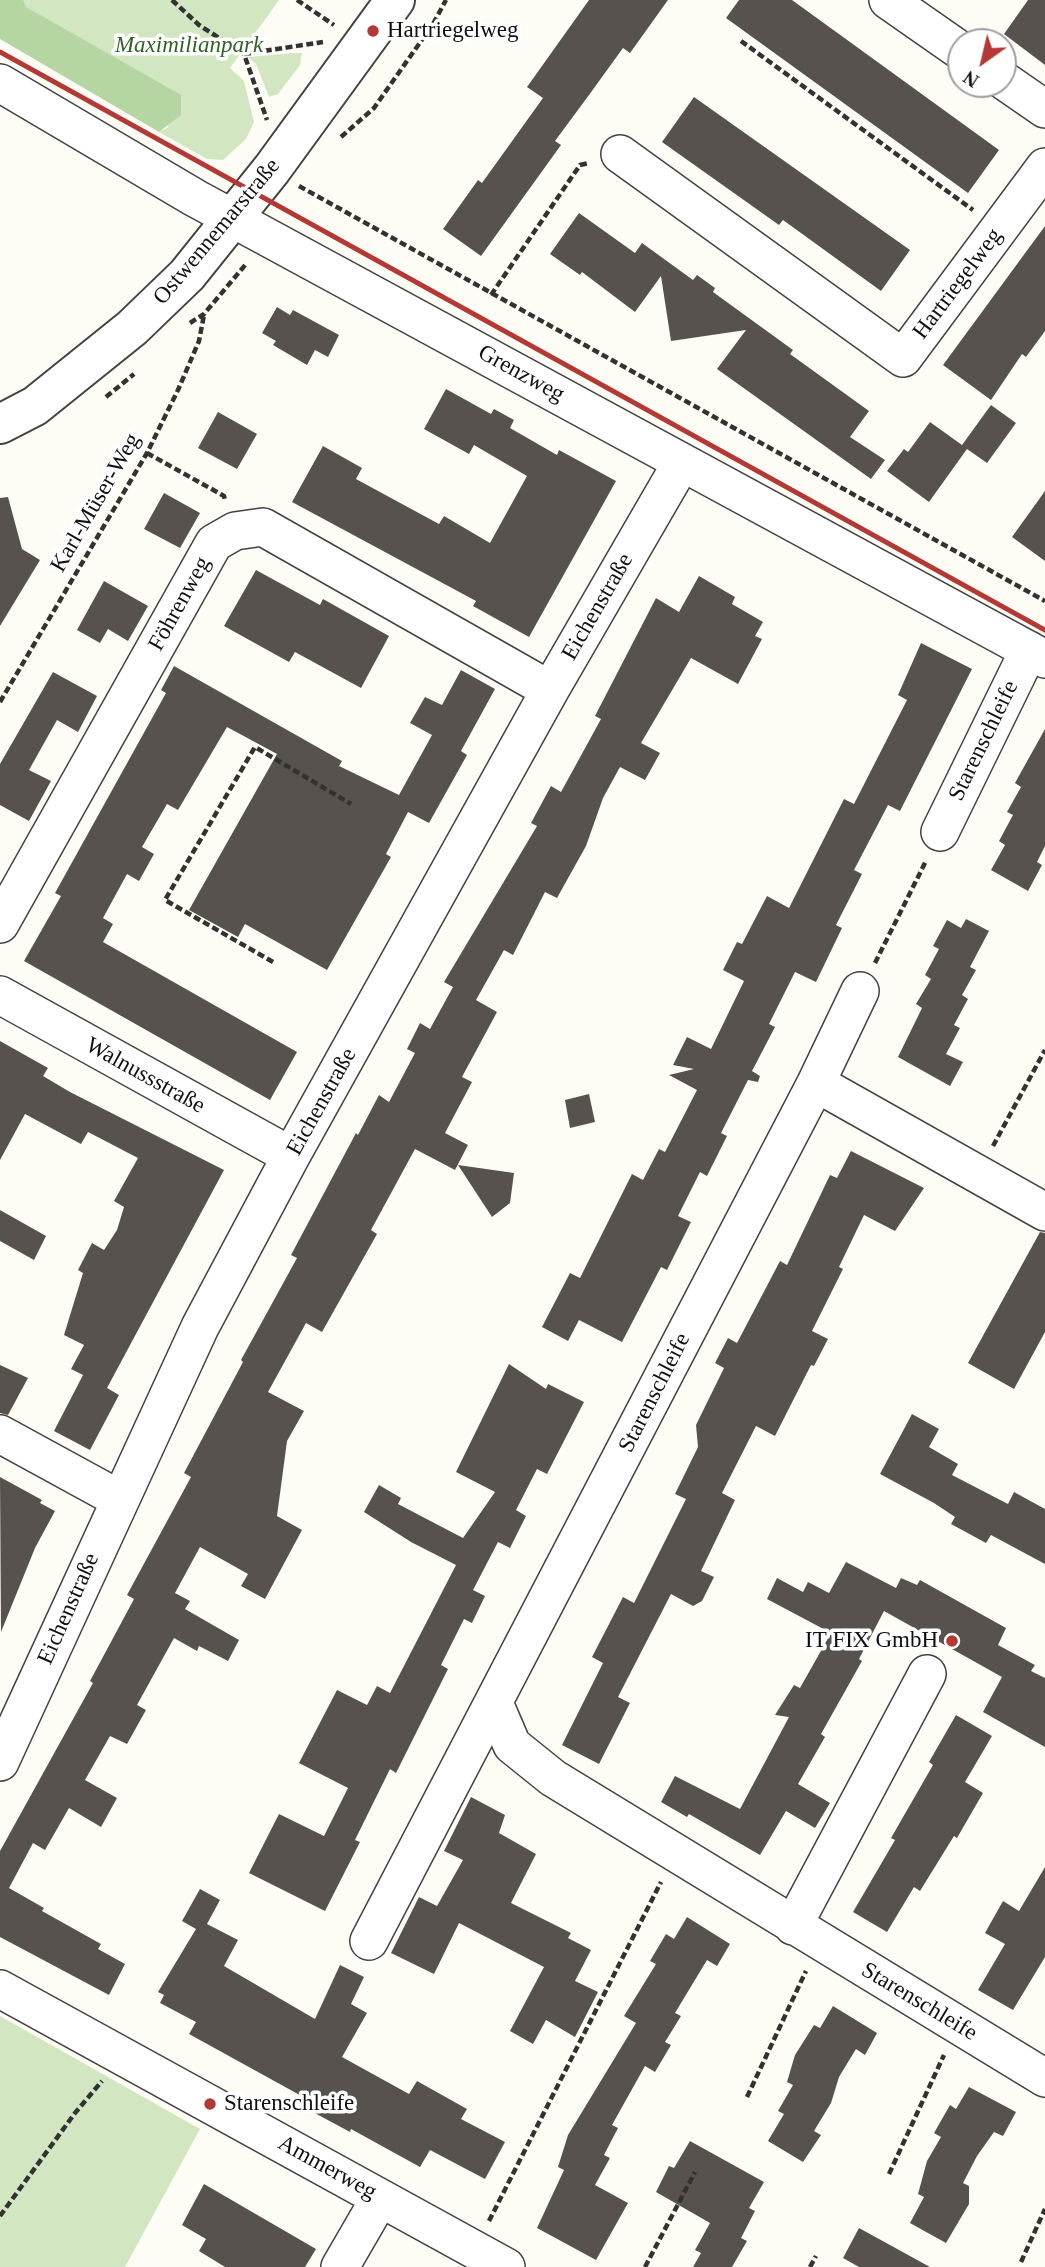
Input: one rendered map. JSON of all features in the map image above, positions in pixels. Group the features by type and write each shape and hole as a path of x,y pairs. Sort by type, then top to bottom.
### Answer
{"street":[{"name":"Ostwennemarstraße","path":"0,424 34,406 132,328 187,275 251,227 291,178 395,0"},
{"path":"888,0 947,41"},
{"name":"Grenzweg","path":"0,83 251,227 1037,655"},
{"path":"1017,90 1045,109"},
{"name":"Hartriegelweg","path":"620,154 904,358 1045,167"},
{"name":"Eichenstraße","path":"0,1762 200,1328 291,1156 550,690 682,462"},
{"path":"235,531 263,527 550,690"},
{"name":"Föhrenweg","path":"0,924 214,543 235,531"},
{"name":"Starenschleife","path":"940,832 1037,655"},
{"name":"Starenschleife","path":"369,1941 816,1083 860,991"},
{"name":"Walnussstraße","path":"0,995 291,1156"},
{"path":"816,1083 1045,1212"},
{"path":"0,1434 119,1499"},
{"path":"806,1934 927,1674"},
{"name":"Starenschleife","path":"494,1703 512,1745 553,1778 1045,2078"},
{"name":"Ammerweg","path":"0,1989 506,2267"},
{"path":"341,2267 380,2198"}],"path":[{"path":"172,0 199,25 244,54 268,121"},
{"path":"297,0 337,27"},
{"path":"336,142 374,108 433,24 446,0"},
{"path":"741,41 999,229"},
{"path":"244,54 324,42"},
{"path":"491,295 580,165 620,154"},
{"path":"251,227 287,210 291,178 491,295 1045,601"},
{"name":"Karl-Müser-Weg","path":"0,702 148,453 199,341 205,314"},
{"path":"148,453 224,496 235,531"},
{"path":"274,962 165,900 255,747 351,804"},
{"path":"860,991 940,832"},
{"path":"978,1174 1045,1050"},
{"path":"474,2249 676,1854"},
{"path":"747,2097 806,1934"},
{"path":"889,2174 958,2025"},
{"path":"0,2216 75,2113 123,2056"},
{"path":"645,2267 695,2172"},
{"path":"1021,2262 1045,2209"},
{"path":"810,2267 816,2256"}],"green space":[{"path":"0,0 23,0 26,7 181,95 181,115 159,132 0,39"},
{"name":"Maximilianpark","path":"14,0 279,0 230,68 244,81 254,122 246,139 223,160 207,159 159,132 169,127"},
{"path":"302,53 300,65 278,94 269,97 256,64 248,57"},
{"path":"0,2016 200,2129 125,2267 0,2267"}],"building":[{"path":"589,0 668,0 630,53 623,48 555,141 561,145 481,256 443,229 478,180 482,183 543,98 527,87"},
{"path":"739,0 792,0 999,150 968,193 726,18"},
{"path":"1028,0 1045,0 1045,65 1017,44 1017,28 1008,28"},
{"path":"694,97 910,250 881,291 783,220 779,225 662,142"},
{"path":"579,213 635,253 642,243 693,280 697,275 715,288 713,292 793,350 790,354 869,411 850,437 885,460 871,479 717,369 746,330 671,341 661,276 635,312 582,272 580,275 550,254"},
{"path":"1045,226 1045,331 1026,357 1022,354 991,400 943,365"},
{"path":"277,307 290,315 293,310 339,335 328,357 315,350 307,365 273,345 276,341 262,333"},
{"path":"446,389 491,414 494,409 514,420 510,428 557,455 559,450 616,481 529,637 473,606 476,601 292,502 323,446 362,468 356,479 439,524 444,516 490,543 527,476 474,445 469,454 424,429"},
{"path":"991,405 1016,423 987,463 967,449 929,502 887,471 904,449 908,452 930,422 962,445"},
{"path":"218,412 257,434 237,469 198,448"},
{"path":"1045,491 1045,561 1012,537"},
{"path":"164,493 200,513 180,548 144,529"},
{"path":"8,497 22,549 40,560 0,626 0,498"},
{"path":"256,570 320,605 323,599 389,636 361,688 295,652 289,662 224,626"},
{"path":"699,576 735,597 732,604 763,622 755,636 762,639 738,684 691,658 641,743 660,753 645,780 620,767 603,798 586,846 557,898 545,892 513,955 504,950 476,1000 497,1012 462,1077 472,1082 445,1133 468,1145 455,1170 415,1149 371,1230 377,1234 322,1332 306,1323 268,1392 304,1411 287,1441 277,1516 302,1530 265,1599 241,1586 248,1574 200,1547 175,1593 190,1601 185,1609 239,1640 228,1661 199,1646 197,1651 174,1638 137,1705 146,1710 127,1744 110,1736 85,1780 117,1798 101,1827 69,1808 45,1850 33,1843 9,1888 44,1908 42,1911 101,1944 98,1949 125,1964 109,1995 0,1937 0,1851 93,1683 90,1681 134,1599 127,1595 191,1477 184,1473 243,1362 241,1360 297,1258 291,1255 356,1133 358,1135 379,1095 389,1102 415,1053 407,1049 420,1023 430,1029 453,987 444,982 537,826 531,823 551,786 561,792 601,719 595,716 656,598 679,612"},
{"path":"104,581 148,606 128,641 108,629 100,643 77,630"},
{"path":"921,643 972,669 900,811 888,805 854,870 862,874 836,925 842,928 816,982 795,972 769,1024 775,1027 752,1071 760,1076 758,1082 748,1080 721,1133 727,1136 707,1176 700,1172 678,1216 691,1222 667,1270 661,1267 622,1342 579,1320 568,1341 542,1327 570,1273 580,1278 632,1174 643,1180 659,1149 665,1152 697,1090 669,1075 694,1069 673,1065 687,1037 711,1049 744,981 723,970 737,942 742,944 767,896 789,908 844,799 854,804 907,700 898,695"},
{"path":"174,666 342,761 339,766 399,795 432,735 410,723 425,697 442,705 461,670 495,689 461,751 467,755 429,823 408,812 386,854 391,857 327,970 245,924 238,937 189,910 277,754 227,727 178,810 167,804 142,847 154,854 139,881 127,874 103,918 113,924 103,942 297,1052 270,1100 24,961 61,896 55,893 166,693 161,690"},
{"path":"53,672 97,696 78,732 57,720 29,770 51,781 29,821 0,805 0,764"},
{"path":"1045,729 1045,846 1037,862 1042,865 1028,891 991,870 1005,845 999,841 1013,815 1007,812 1021,787 1015,783"},
{"path":"966,919 989,931 970,967 976,970 962,995 968,999 954,1025 960,1028 946,1054 963,1062 950,1086 898,1057 922,1008 916,1004 931,979 925,975 939,949 933,946 947,920 961,928"},
{"path":"0,1041 48,1068 43,1076 70,1092 224,1170 107,1388 119,1395 90,1450 54,1431 83,1375 71,1369 84,1345 64,1335 83,1273 78,1270 92,1243 104,1250 117,1230 124,1207 114,1201 138,1158 88,1132 81,1144 25,1114 0,1160"},
{"path":"589,1094 595,1122 570,1128 565,1100"},
{"path":"851,1151 924,1188 895,1231 864,1215 839,1267 843,1269 812,1331 828,1339 814,1366 811,1365 775,1436 756,1426 722,1493 735,1500 701,1571 714,1577 702,1601 693,1606 671,1594 618,1697 630,1703 599,1764 562,1745 603,1663 592,1657 623,1597 634,1603 686,1499 675,1494 698,1447 696,1425 724,1368 715,1363 728,1338 737,1343 780,1261 787,1265 830,1175 837,1178"},
{"path":"458,1165 514,1173 510,1203 492,1217"},
{"path":"0,1210 46,1236 34,1260 0,1241"},
{"path":"1040,1232 1045,1233 1045,1332 1014,1389 968,1363"},
{"path":"509,1364 546,1389 548,1384 584,1402 547,1474 537,1469 516,1510 526,1516 510,1548 498,1542 473,1590 485,1596 472,1623 464,1619 441,1665 448,1669 396,1773 390,1769 355,1840 360,1842 325,1911 249,1873 279,1814 324,1836 348,1788 299,1763 337,1690 367,1705 377,1686 390,1693 456,1565 411,1542 364,1512 379,1485 401,1498 398,1504 463,1538 495,1492 456,1472"},
{"path":"0,1365 28,1378 8,1415 0,1413"},
{"path":"912,1414 939,1429 929,1447 958,1464 952,1475 1008,1504 1014,1492 1045,1509 1045,1564 991,1535 986,1543 951,1524 955,1517 880,1474"},
{"path":"0,1477 42,1500 40,1503 55,1511 35,1548 1,1632"},
{"path":"846,1562 896,1588 901,1578 917,1585 920,1580 1006,1628 998,1645 1035,1665 1031,1671 1045,1678 1045,1747 983,1712 1002,1677 884,1611 859,1659 862,1661 821,1734 825,1737 798,1784 830,1803 815,1828 786,1811 760,1855 689,1814 687,1817 661,1802 675,1776 740,1809 789,1717 775,1715 794,1685 800,1688 831,1633 767,1599 777,1578 803,1592 808,1582 829,1593"},
{"path":"956,1715 992,1736 965,1782 983,1793 957,1838 954,1836 920,1891 914,1887 887,1932 853,1912 895,1840 891,1838 933,1765 929,1762"},
{"path":"471,1797 505,1815 499,1833 536,1854 511,1903 571,1933 568,1938 591,1950 575,1981 598,1992 575,2037 546,2020 533,2044 510,2031 544,1967 459,1923 434,1974 391,1953 419,1897 437,1906 463,1860 444,1851"},
{"path":"1045,1867 1045,1957 1013,2010 978,1990 1005,1944 985,1933 1003,1901 1019,1911"},
{"path":"200,1889 220,1900 207,1924 238,1940 224,1966 315,2019 340,1965 364,1977 351,2004 367,2013 342,2057 409,2094 417,2081 467,2109 461,2119 505,2142 485,2179 430,2150 420,2167 351,2129 350,2132 311,2111 316,2104 189,2034 196,2022 160,2003 164,1995 158,1992 196,1929 182,1921"},
{"path":"687,1917 730,1944 717,1966 707,1960 675,2013 681,2016 665,2042 671,2045 655,2072 645,2066 612,2125 618,2128 604,2155 610,2158 595,2185 628,2203 596,2260 537,2228 564,2170 558,2167 568,2135 636,2023 624,2016 656,1964 650,1961 666,1934 674,1939"},
{"path":"833,2006 877,2033 865,2055 856,2049 839,2077 831,2103 814,2131 821,2135 803,2162 768,2141 784,2114 778,2111 793,2085 787,2082 795,2055 814,2025 820,2028"},
{"path":"969,2087 1016,2112 1003,2136 994,2132 977,2156 963,2183 969,2186 969,2204 946,2243 910,2223 924,2197 918,2194 927,2161 941,2137 934,2133 950,2105 956,2109"},
{"path":"690,2141 764,2182 749,2208 755,2211 741,2238 747,2241 732,2267 693,2267 701,2253 695,2250 710,2223 656,2192 669,2166 674,2168"},
{"path":"204,2184 316,2249 305,2267 225,2267 199,2251 206,2239 182,2225"},
{"path":"859,2228 930,2267 859,2267 843,2258"}],"railway":[{"path":"0,52 1045,630"}],"place":[{"name":"Hartriegelweg","path":"373,31"},
{"name":"IT FIX GmbH","path":"952,1641"},
{"name":"Starenschleife","path":"210,2104"}]}
